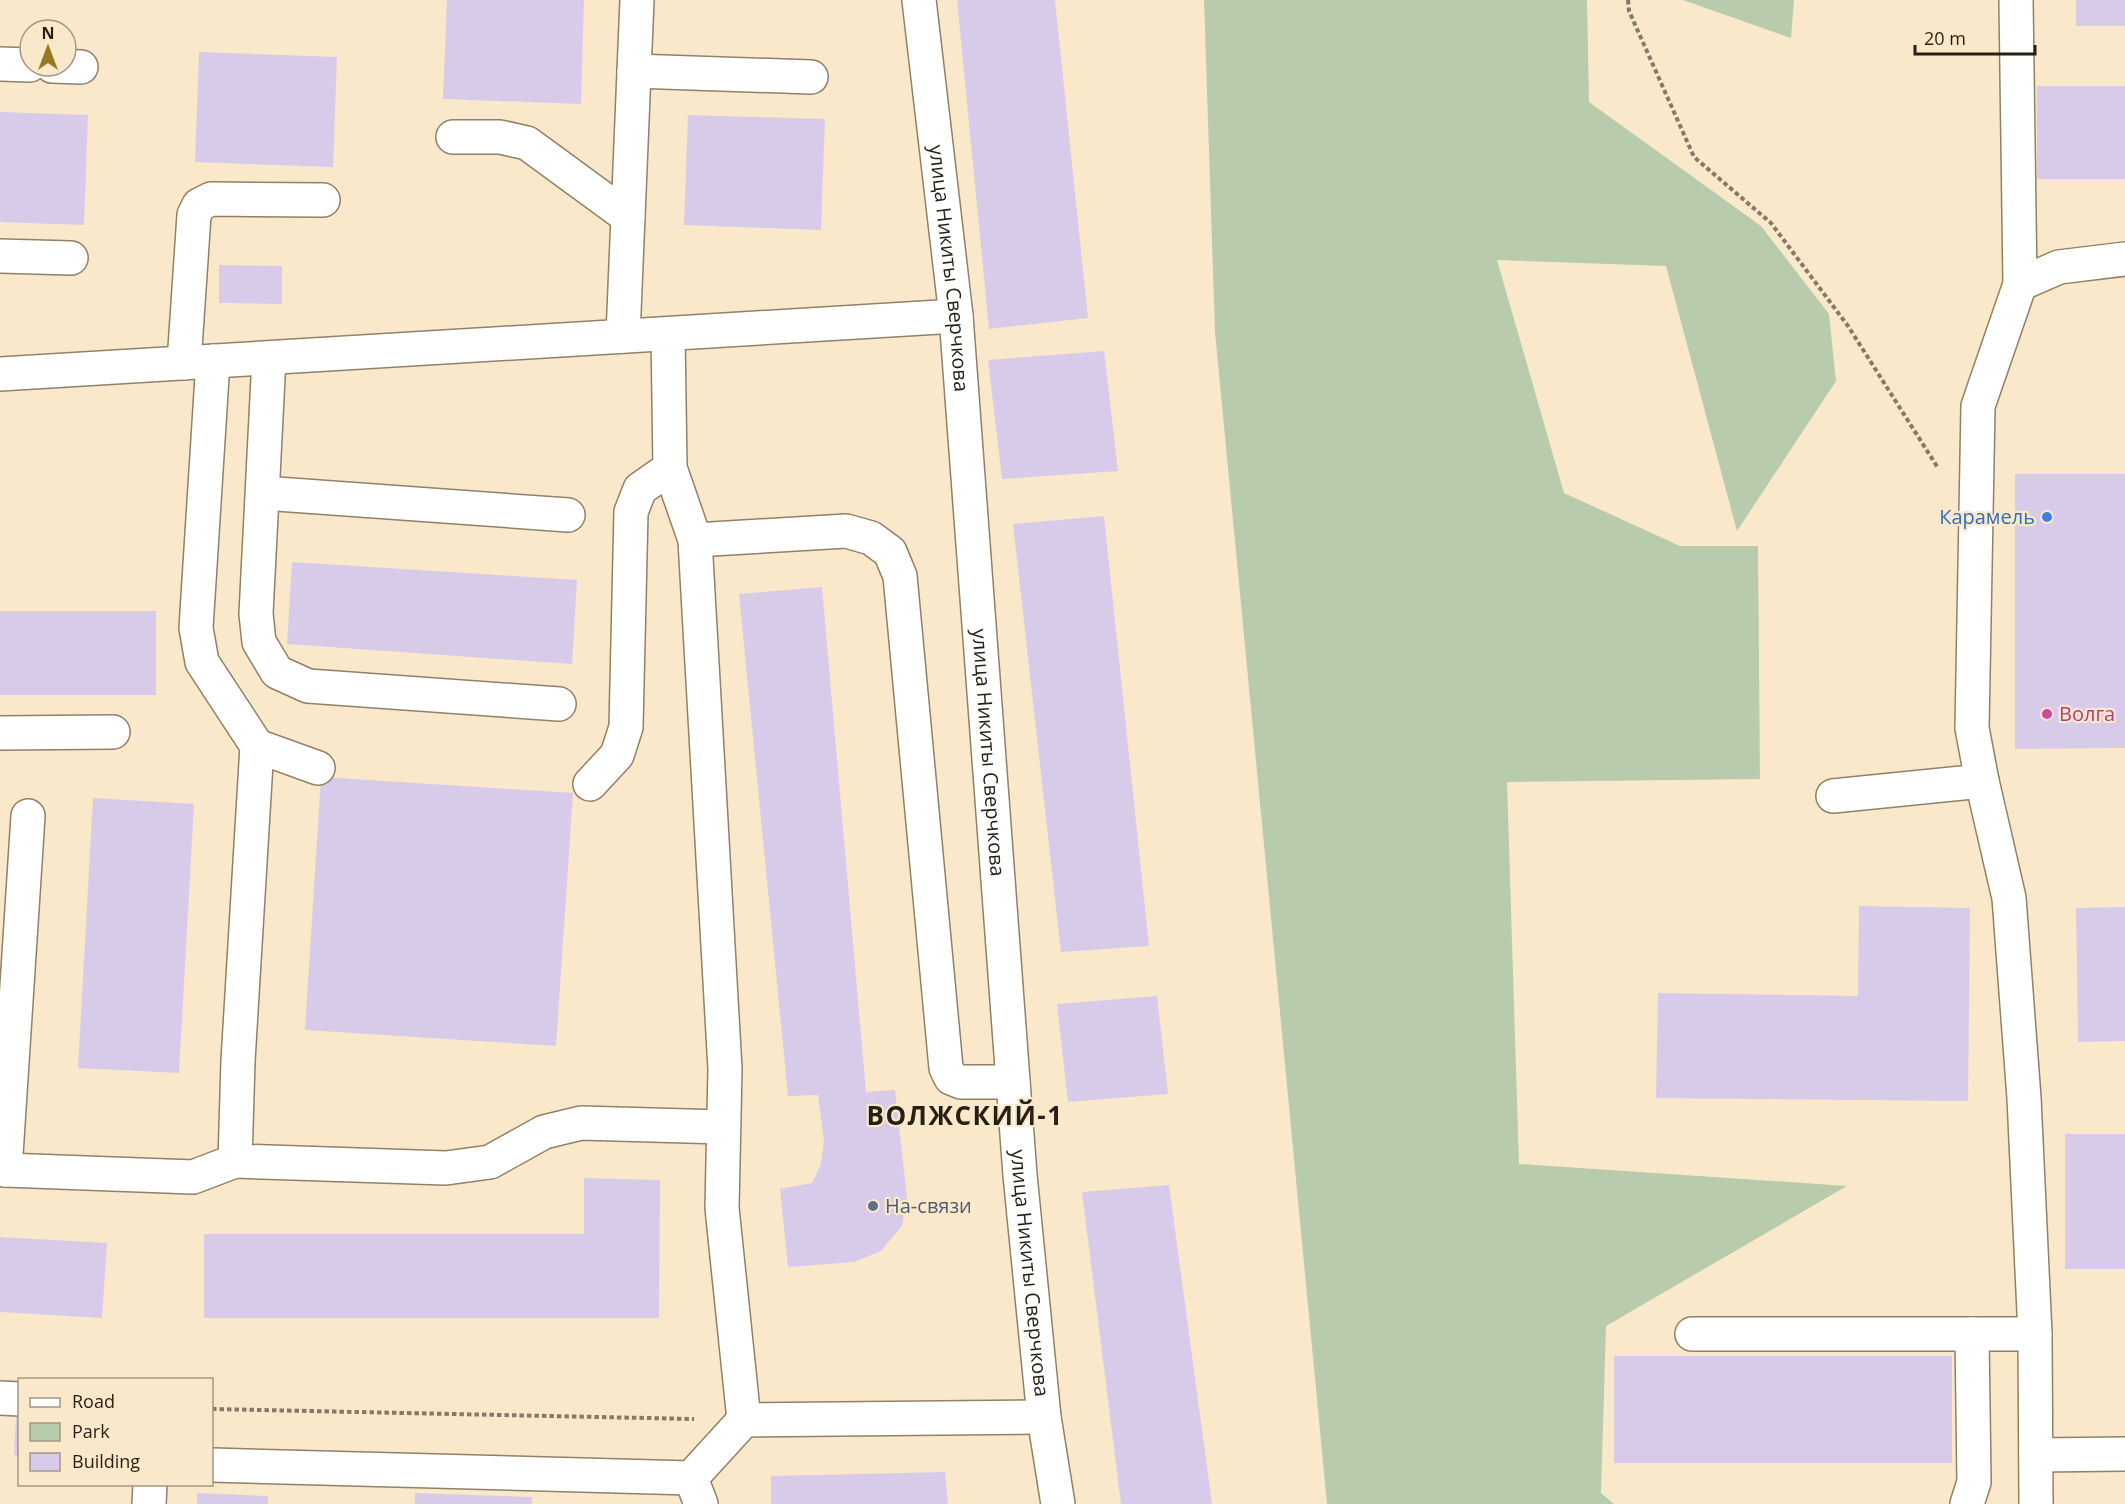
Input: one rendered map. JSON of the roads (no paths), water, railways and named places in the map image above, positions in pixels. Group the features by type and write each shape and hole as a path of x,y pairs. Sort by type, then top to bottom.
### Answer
{"street":[{"path":"623,336 637,0"},
{"name":"улица Никиты Сверчкова","path":"919,0 956,316 1020,1175 1044,1417 1058,1504"},
{"path":"2016,0 2020,284 1978,406 1972,728 2009,898 2024,1098 2035,1334 2036,1504"},
{"path":"0,64 18,65"},
{"path":"634,71 811,76"},
{"path":"453,136 500,136 527,143 628,216"},
{"path":"235,1161 238,1061 257,746 202,662 196,628 199,362 194,215 199,204 211,199 323,200"},
{"path":"0,256 71,258"},
{"path":"2020,284 2059,267 2125,259"},
{"path":"0,374 956,316"},
{"path":"213,1465 696,1491 744,1420 722,1208 725,1069 695,540 670,468 668,334"},
{"path":"269,358 256,614 259,642 277,672 308,686 559,704"},
{"path":"590,784 617,755 626,727 631,512 640,489 670,468"},
{"path":"262,493 568,515"},
{"path":"695,540 846,531 871,538 891,552 900,576 946,1068 951,1078 961,1082 1013,1082"},
{"path":"0,733 113,732"},
{"path":"257,746 318,768"},
{"path":"1833,796 1982,781"},
{"path":"28,816 2,1169 193,1177 235,1161 446,1168 490,1162 544,1132 581,1123 723,1127"},
{"path":"1692,1334 2035,1334"},
{"path":"1967,1504 1974,1482 1972,1334"},
{"path":"0,1398 18,1399"},
{"path":"744,1420 1044,1417"},
{"path":"2036,1455 2125,1455"},
{"path":"149,1504 150,1486"}],"place":[{"name":"Карамель","path":"2047,517"},
{"name":"Волга","path":"2047,714"},
{"name":"На-связи","path":"873,1206"}],"district":[{"name":"ВОЛЖСКИЙ-1","path":"965,1116"}]}
